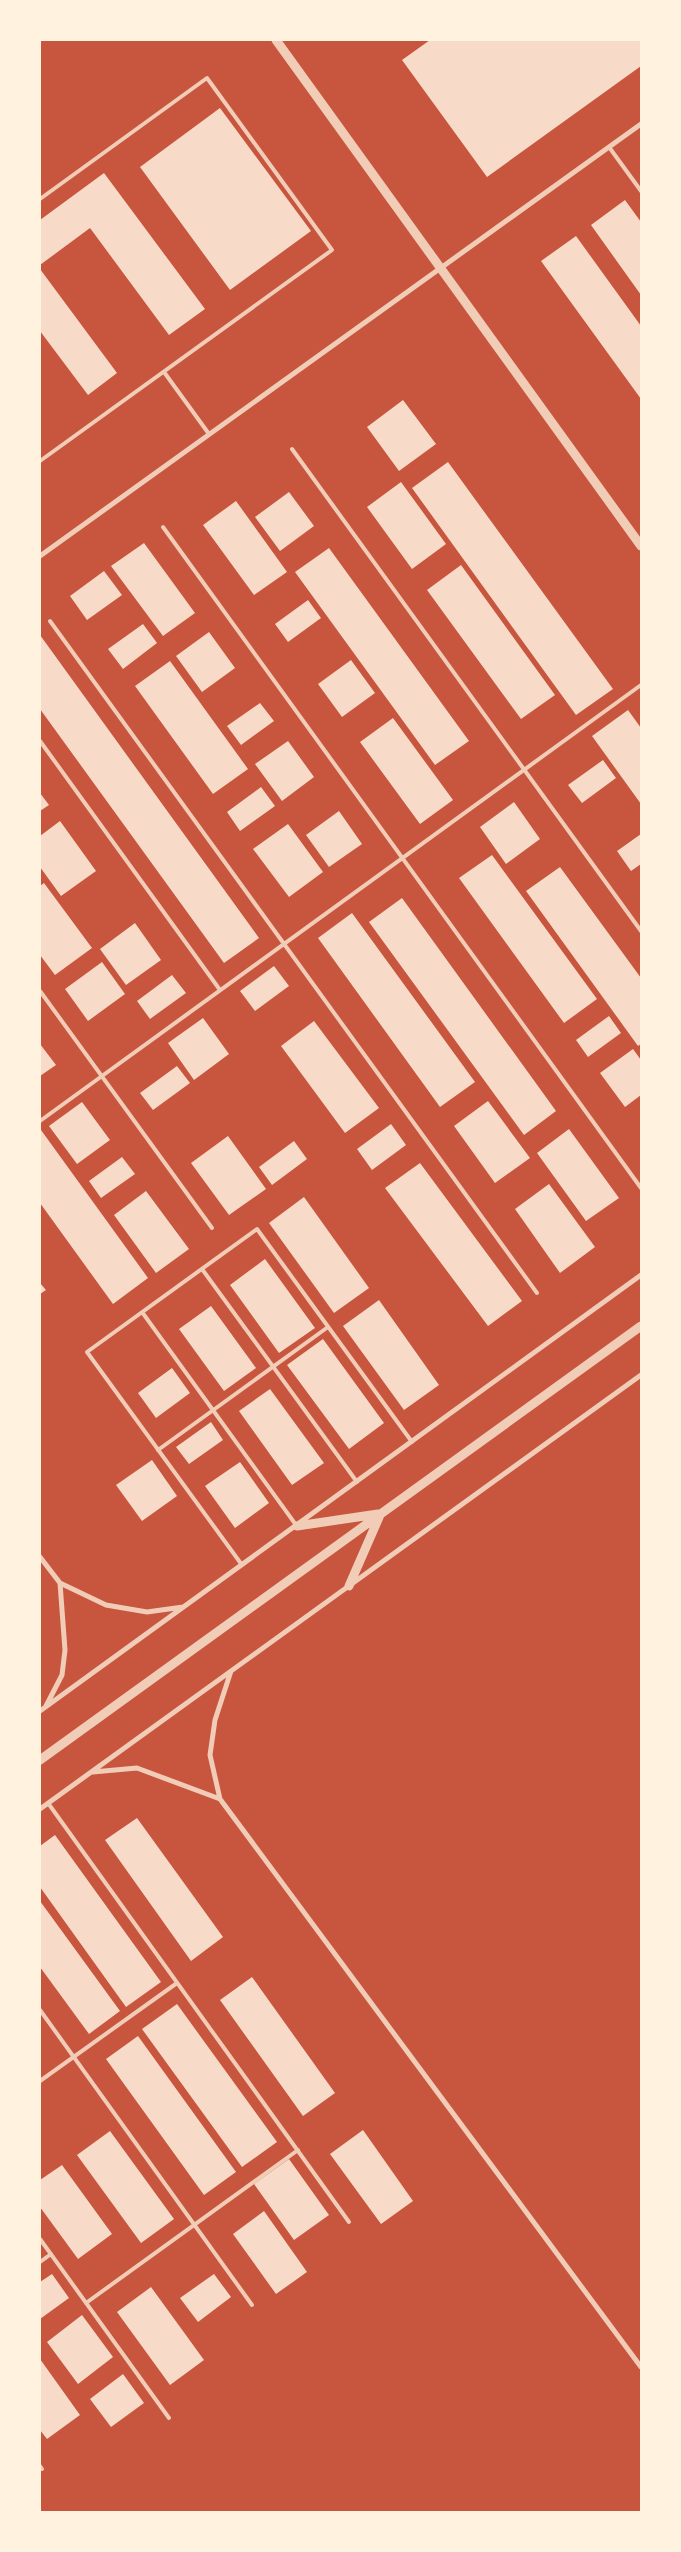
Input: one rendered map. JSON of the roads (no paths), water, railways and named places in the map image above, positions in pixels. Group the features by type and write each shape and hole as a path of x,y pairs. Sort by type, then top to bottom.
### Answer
{"street":[{"path":"276,40 641,546"},
{"path":"40,556 641,124"},
{"path":"40,1711 297,1526 641,1274"},
{"path":"40,1760 641,1326"},
{"path":"40,1809 641,1375"},
{"path":"297,1526 380,1514"},
{"path":"349,1586 380,1514"},
{"path":"40,1557 60,1583 106,1605 147,1612 184,1607"},
{"path":"46,1707 62,1674 65,1650 60,1583"},
{"path":"232,1671 216,1720 210,1755 220,1799 641,2367"},
{"path":"91,1772 136,1768 220,1799"}],"lane":[{"path":"40,199 208,78 332,250 40,461"},
{"path":"609,147 641,191"},
{"path":"164,372 209,434"},
{"path":"292,449 641,931"},
{"path":"163,527 641,1188"},
{"path":"50,621 537,1293"},
{"path":"40,1121 641,685"},
{"path":"40,741 220,990"},
{"path":"40,991 212,1228"},
{"path":"242,1565 87,1352 142,1312 257,1229 412,1442"},
{"path":"202,1269 357,1482"},
{"path":"142,1312 297,1526"},
{"path":"158,1450 328,1327"},
{"path":"48,1804 349,2222"},
{"path":"40,2081 177,1983"},
{"path":"40,2010 252,2305"},
{"path":"86,2303 298,2150"},
{"path":"40,2239 169,2418"},
{"path":"40,2262 51,2254"}]}
